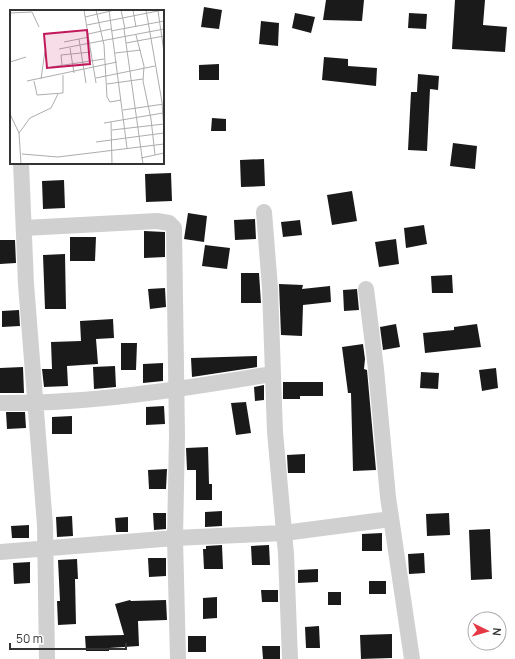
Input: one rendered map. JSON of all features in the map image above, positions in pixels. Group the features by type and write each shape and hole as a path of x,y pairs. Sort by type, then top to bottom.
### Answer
{"street":[{"path":"21,164 26,284 45,525 47,659"},
{"path":"264,212 270,288 272,374 284,533 290,659"},
{"path":"24,228 157,221 169,223 174,228 176,390 175,538 178,659"},
{"path":"366,289 376,369 391,519 412,659"},
{"path":"0,403 36,404 176,390 272,374"},
{"path":"0,552 175,538 284,533 391,519"}],"building":[{"path":"326,0 364,0 362,21 323,20"},
{"path":"455,0 485,0 483,25 507,27 505,52 452,49"},
{"path":"204,7 222,10 219,29 201,27"},
{"path":"295,13 315,17 311,33 292,28"},
{"path":"409,13 427,14 426,29 408,28"},
{"path":"261,21 279,23 278,46 259,44"},
{"path":"324,57 348,59 348,66 377,68 376,86 322,80"},
{"path":"219,64 219,80 199,80 199,65"},
{"path":"418,74 439,76 438,90 430,89 427,151 408,150 411,92 417,92"},
{"path":"212,118 226,119 226,131 211,131"},
{"path":"453,143 477,146 475,169 450,166"},
{"path":"264,159 265,186 241,187 240,160"},
{"path":"171,173 172,201 146,202 145,174"},
{"path":"64,180 65,208 43,209 42,181"},
{"path":"352,191 357,221 332,225 327,195"},
{"path":"188,213 207,216 204,242 184,239"},
{"path":"255,219 256,239 235,240 234,220"},
{"path":"300,220 302,235 283,237 281,222"},
{"path":"424,225 427,244 406,248 404,228"},
{"path":"144,231 165,232 165,257 144,258"},
{"path":"70,237 96,237 95,261 70,261"},
{"path":"396,239 399,264 379,267 375,242"},
{"path":"0,240 15,240 16,263 0,264"},
{"path":"205,245 230,248 227,269 202,266"},
{"path":"65,254 66,309 45,309 43,255"},
{"path":"241,273 259,273 261,303 241,303"},
{"path":"452,275 453,293 432,293 431,276"},
{"path":"279,284 303,285 302,289 330,286 331,302 303,305 302,336 281,335"},
{"path":"165,288 166,307 150,309 148,289"},
{"path":"357,289 359,310 344,311 343,290"},
{"path":"19,310 20,326 2,327 2,311"},
{"path":"113,319 114,338 96,339 98,364 67,366 68,386 44,387 42,369 52,369 51,342 81,341 80,321"},
{"path":"396,324 400,347 383,350 380,327"},
{"path":"477,324 481,347 425,353 423,333 454,330 454,327"},
{"path":"121,343 137,343 136,370 121,370"},
{"path":"363,344 365,359 364,369 367,370 376,470 353,471 351,393 348,393 342,347"},
{"path":"257,356 257,367 192,377 191,358"},
{"path":"163,363 163,381 143,383 143,364"},
{"path":"115,366 116,387 94,389 93,367"},
{"path":"23,367 24,393 0,393 0,368"},
{"path":"496,368 498,388 482,391 479,370"},
{"path":"421,372 439,373 438,389 420,388"},
{"path":"283,382 323,382 323,396 300,396 300,399 283,399"},
{"path":"264,385 264,400 255,401 254,387"},
{"path":"246,402 251,433 236,435 231,403"},
{"path":"164,406 165,424 146,425 146,407"},
{"path":"6,412 25,412 26,428 7,429"},
{"path":"72,416 72,434 52,434 52,417"},
{"path":"208,447 209,484 212,484 212,500 196,500 196,470 187,470 186,448"},
{"path":"305,454 305,473 288,473 287,455"},
{"path":"167,469 166,489 149,489 148,470"},
{"path":"222,511 222,526 205,527 205,512"},
{"path":"153,513 166,513 166,529 154,530"},
{"path":"449,513 450,535 427,536 426,514"},
{"path":"72,516 73,536 57,537 56,517"},
{"path":"128,517 128,532 116,532 115,518"},
{"path":"29,525 29,538 12,538 11,526"},
{"path":"490,529 492,579 471,580 469,530"},
{"path":"382,533 382,551 362,551 362,534"},
{"path":"222,545 223,569 204,569 203,549 206,549 206,546"},
{"path":"269,545 270,565 252,565 251,546"},
{"path":"424,553 425,573 409,574 408,554"},
{"path":"148,558 166,558 166,576 149,577"},
{"path":"77,559 78,579 75,579 76,624 58,625 57,601 60,601 58,560"},
{"path":"30,562 30,583 14,584 13,563"},
{"path":"318,569 318,582 298,583 298,570"},
{"path":"369,581 386,581 386,594 369,594"},
{"path":"261,590 278,590 278,602 262,602"},
{"path":"328,592 341,592 341,605 328,605"},
{"path":"217,597 217,618 203,619 203,598"},
{"path":"130,600 166,600 167,620 138,621 139,646 109,648 109,651 86,651 85,636 124,635 115,604"},
{"path":"319,626 320,648 306,648 305,627"},
{"path":"392,634 392,658 361,659 360,635"},
{"path":"188,636 206,636 206,652 188,652"},
{"path":"262,646 280,646 280,659 263,659"}]}
